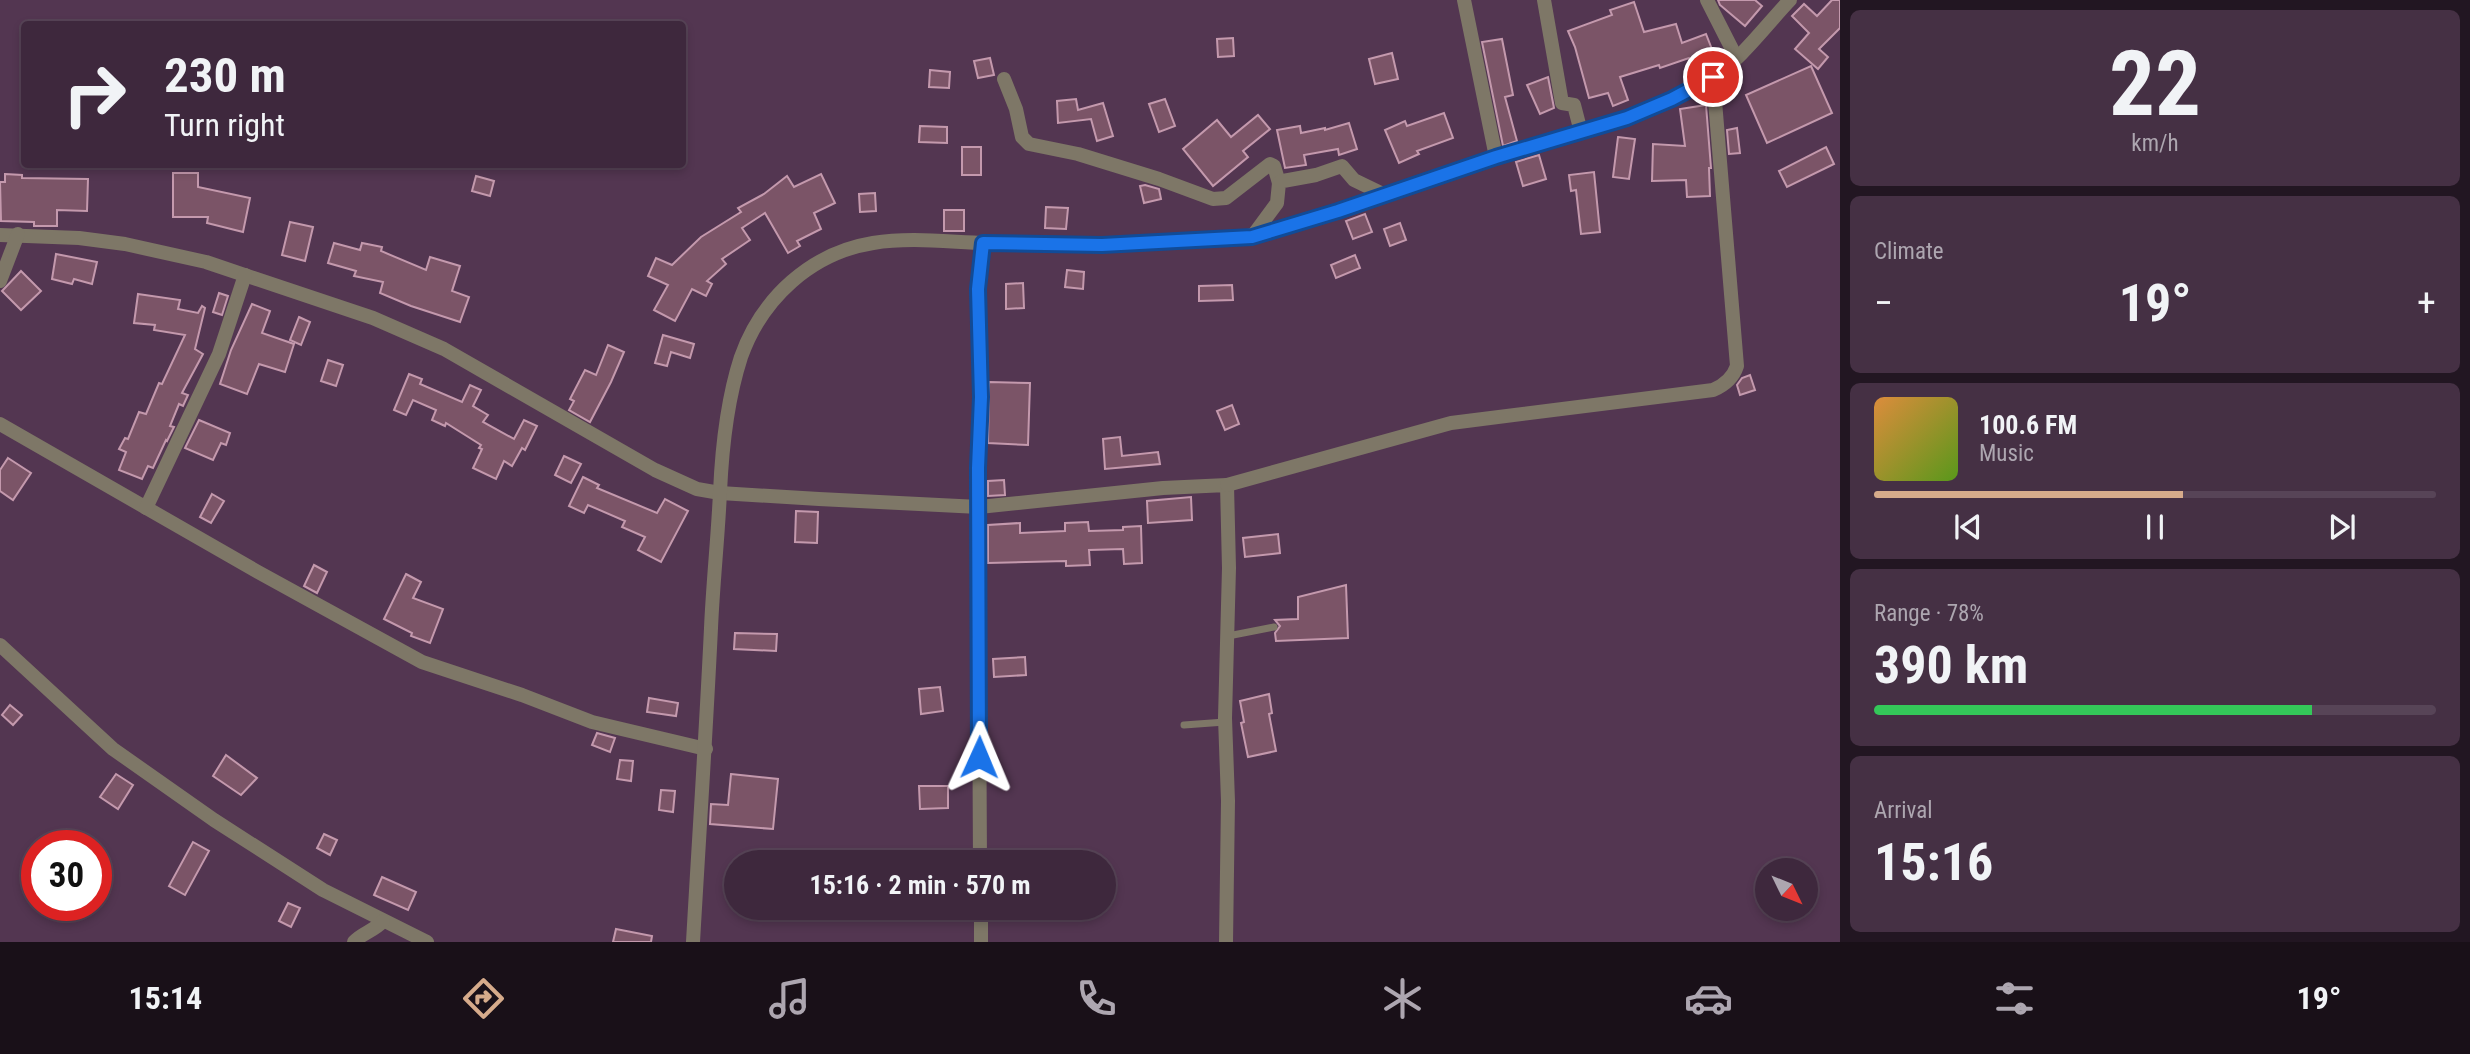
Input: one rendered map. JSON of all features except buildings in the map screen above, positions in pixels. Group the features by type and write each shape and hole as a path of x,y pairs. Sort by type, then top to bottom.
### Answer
{"street":[{"path":"1464,0 1496,157"},
{"path":"1544,0 1562,103 1574,106 1581,132"},
{"path":"1707,0 1736,57"},
{"path":"693,942 706,749 715,551 725,435 741,356 762,315 783,288 818,260 836,251 874,242 911,240 1102,245 1252,237 1496,157 1627,118 1672,99 1713,77 1736,57 1790,0"},
{"path":"0,235 79,238 125,244 206,262 419,336 522,392 655,470 697,489 720,493 979,507 1163,488 1227,485 1451,423 1713,390 1724,384 1732,377 1737,366 1713,77"},
{"path":"1004,79 1016,109 1021,137 1029,144 1078,154 1172,183 1213,199 1226,198 1272,164 1279,183 1277,203 1252,237"},
{"path":"1279,183 1342,166 1354,180 1385,195"},
{"path":"0,281 18,234"},
{"path":"980,850 978,289 983,243"},
{"path":"146,508 219,354 245,275"},
{"path":"0,424 422,662 522,695 592,722 706,749"},
{"path":"1226,942 1227,485"},
{"path":"0,645 113,749 268,855 332,895 427,942"},
{"path":"981,920 981,942"},
{"path":"354,942 358,937 373,931 383,921"}],"lane":[{"path":"1228,636 1274,627"},
{"path":"1184,725 1226,722"}],"route":[{"path":"979,757 978,468 981,397 978,289 983,243 1102,245 1252,237 1496,157 1627,118 1672,99 1713,77"}]}
